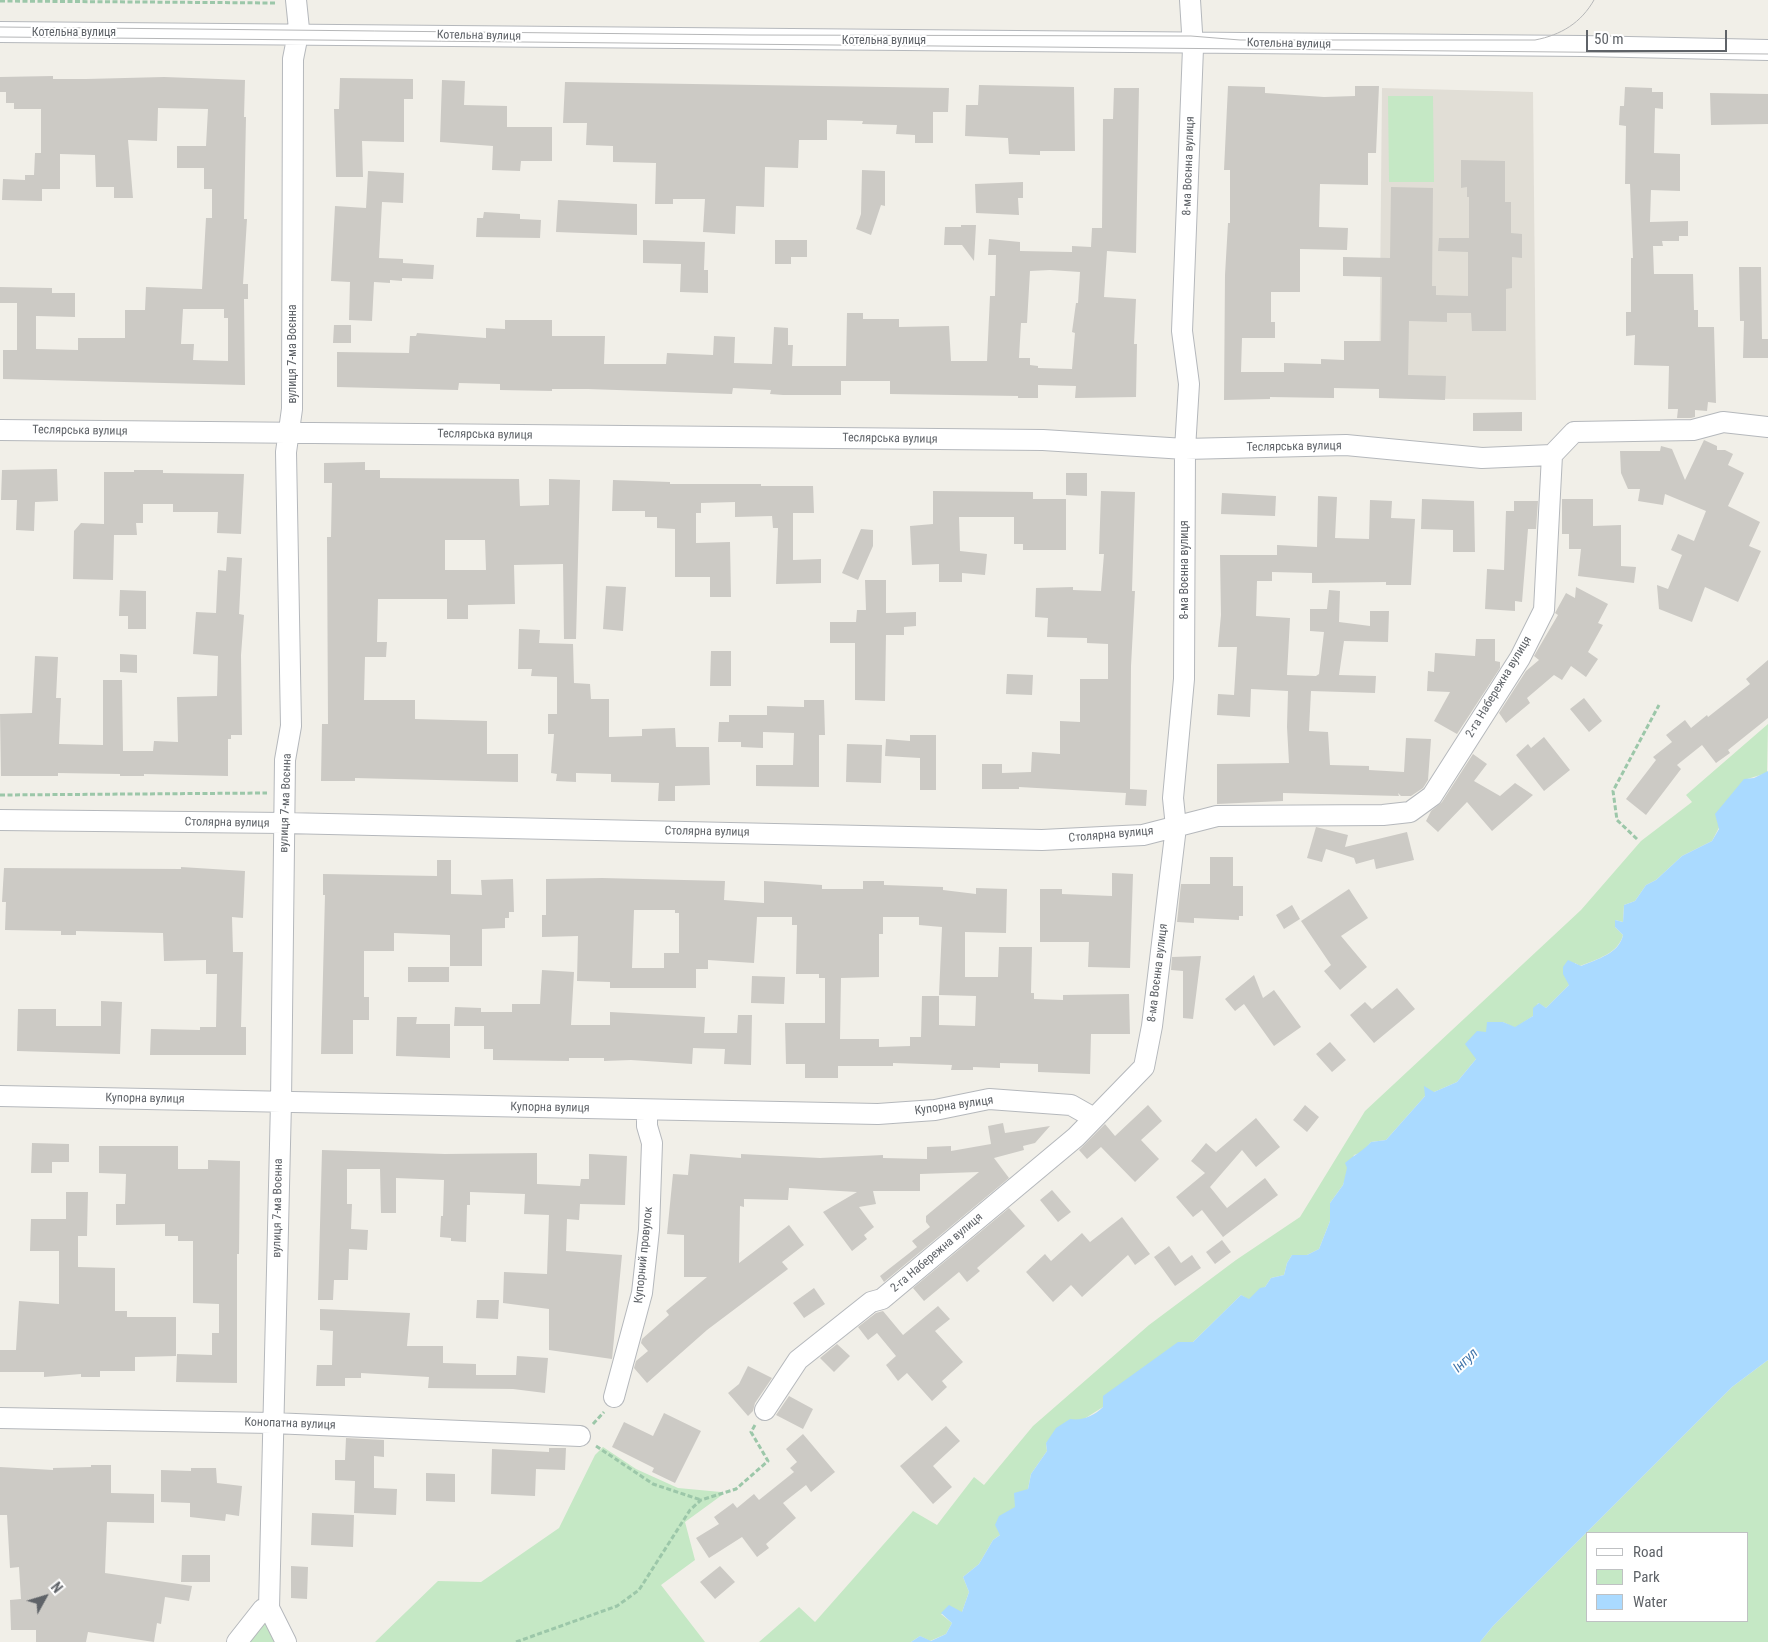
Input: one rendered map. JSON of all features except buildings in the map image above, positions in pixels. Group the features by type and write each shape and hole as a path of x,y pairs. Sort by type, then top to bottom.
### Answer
{"street":[{"name":"8-ма Воєнна вулиця","path":"1094,1118 1144,1067 1152,1026 1176,827 1173,798 1184,679 1185,449 1189,384 1182,331 1192,43 1190,0"},
{"name":"вулиця 7-ма Воєнна","path":"286,1642 269,1608 281,1102 285,760 291,726 286,452 292,409 293,59 298,34 296,2"},
{"name":"Котельна вулиця","path":"0,32 1768,50"},
{"path":"1552,455 1574,432 1693,430 1723,422 1768,427"},
{"name":"Теслярська вулиця","path":"0,430 1043,440 1185,449 1346,445 1482,458 1552,455"},
{"name":"2-га Набережна вулиця","path":"1410,812 1432,796 1520,658 1544,610 1552,455"},
{"name":"Столярна вулиця","path":"0,820 284,823 1042,840 1143,835 1218,816 1382,815 1410,812"},
{"name":"Купорна вулиця","path":"0,1096 878,1114 935,1110 989,1098 1071,1104 1094,1118"},
{"name":"Купорний провулок","path":"614,1397 642,1293 649,1230 652,1153 647,1110"},
{"name":"2-га Набережна вулиця","path":"765,1410 798,1360 871,1302 882,1299 1076,1137 1094,1118"},
{"name":"Конопатна вулиця","path":"0,1418 272,1423 580,1436"},
{"path":"237,1642 263,1609 269,1608"}],"path":[{"path":"0,1 296,2"},
{"path":"1637,839 1617,820 1613,791 1659,705"},
{"path":"0,795 285,793"},
{"path":"614,1397 603,1414 580,1436 653,1484 701,1500"},
{"path":"516,1642 616,1606 639,1590 690,1510 701,1500 736,1489 768,1461 751,1432 765,1410"}],"shaded area":[{"path":"1382,88 1533,92 1536,400 1379,398"}],"green space":[{"path":"1388,96 1433,96 1434,182 1389,182"},
{"path":"1768,724 1767,773 1744,780 1712,841 1682,856 1656,880 1646,885 1635,901 1624,905 1623,922 1615,920 1615,927 1623,935 1617,947 1606,955 1580,966 1575,963 1569,985 1546,1008 1538,1003 1533,1016 1515,1028 1503,1022 1486,1032 1476,1059 1457,1082 1425,1096 1386,1140 1371,1142 1363,1152 1354,1155 1343,1185 1330,1203 1330,1221 1319,1249 1307,1255 1292,1255 1287,1263 1284,1275 1271,1278 1265,1287 1249,1300 1241,1295 1193,1342 1104,1396 1103,1407 1046,1443 1047,1451 1031,1474 1028,1489 1000,1535 993,1540 979,1564 963,1577 969,1592 962,1612 941,1614 952,1623 946,1634 930,1641 920,1636 911,1642 759,1642 799,1607 815,1622 913,1511 937,1525 974,1477 984,1485 1033,1426 1149,1325 1236,1260 1300,1217 1365,1111 1581,910 1641,841 1692,802 1686,795"},
{"path":"1768,1360 1768,1642 1480,1642 1493,1626 1586,1533 1586,1622 1748,1622 1748,1532 1587,1532 1732,1387"},
{"path":"603,1447 636,1469 678,1488 721,1492 722,1495 685,1522 695,1560 661,1585 705,1642 375,1642 438,1581 481,1582 559,1528 595,1455"},
{"path":"258,1620 267,1622 275,1642 242,1642"}],"water":[{"name":"Інгул","path":"1768,771 1768,1360 1732,1387 1493,1626 1480,1642 911,1642 920,1636 931,1641 946,1634 952,1623 941,1613 949,1605 962,1612 969,1592 963,1577 979,1564 993,1540 1000,1535 995,1525 999,1516 1015,1507 1014,1493 1028,1489 1031,1474 1047,1451 1046,1443 1056,1428 1070,1419 1088,1417 1096,1413 1103,1407 1103,1396 1178,1342 1193,1342 1241,1295 1249,1299 1260,1288 1265,1287 1271,1278 1284,1275 1287,1263 1292,1255 1307,1255 1319,1249 1330,1221 1330,1203 1343,1185 1347,1168 1345,1163 1371,1142 1386,1140 1425,1096 1424,1086 1434,1092 1457,1082 1476,1059 1465,1044 1477,1031 1486,1032 1487,1022 1503,1022 1515,1027 1533,1016 1533,1008 1539,1003 1546,1008 1569,985 1563,974 1563,967 1568,960 1581,966 1606,955 1617,947 1623,935 1615,927 1615,920 1623,922 1624,905 1635,901 1646,885 1656,880 1682,856 1712,841 1719,829 1715,814 1744,779 1754,778"}],"tram line":[{"path":"0,27 750,35 1191,36 1240,40 1535,40 1553,35 1569,27 1583,15 1594,0"},
{"path":"0,37 1768,54"}]}
